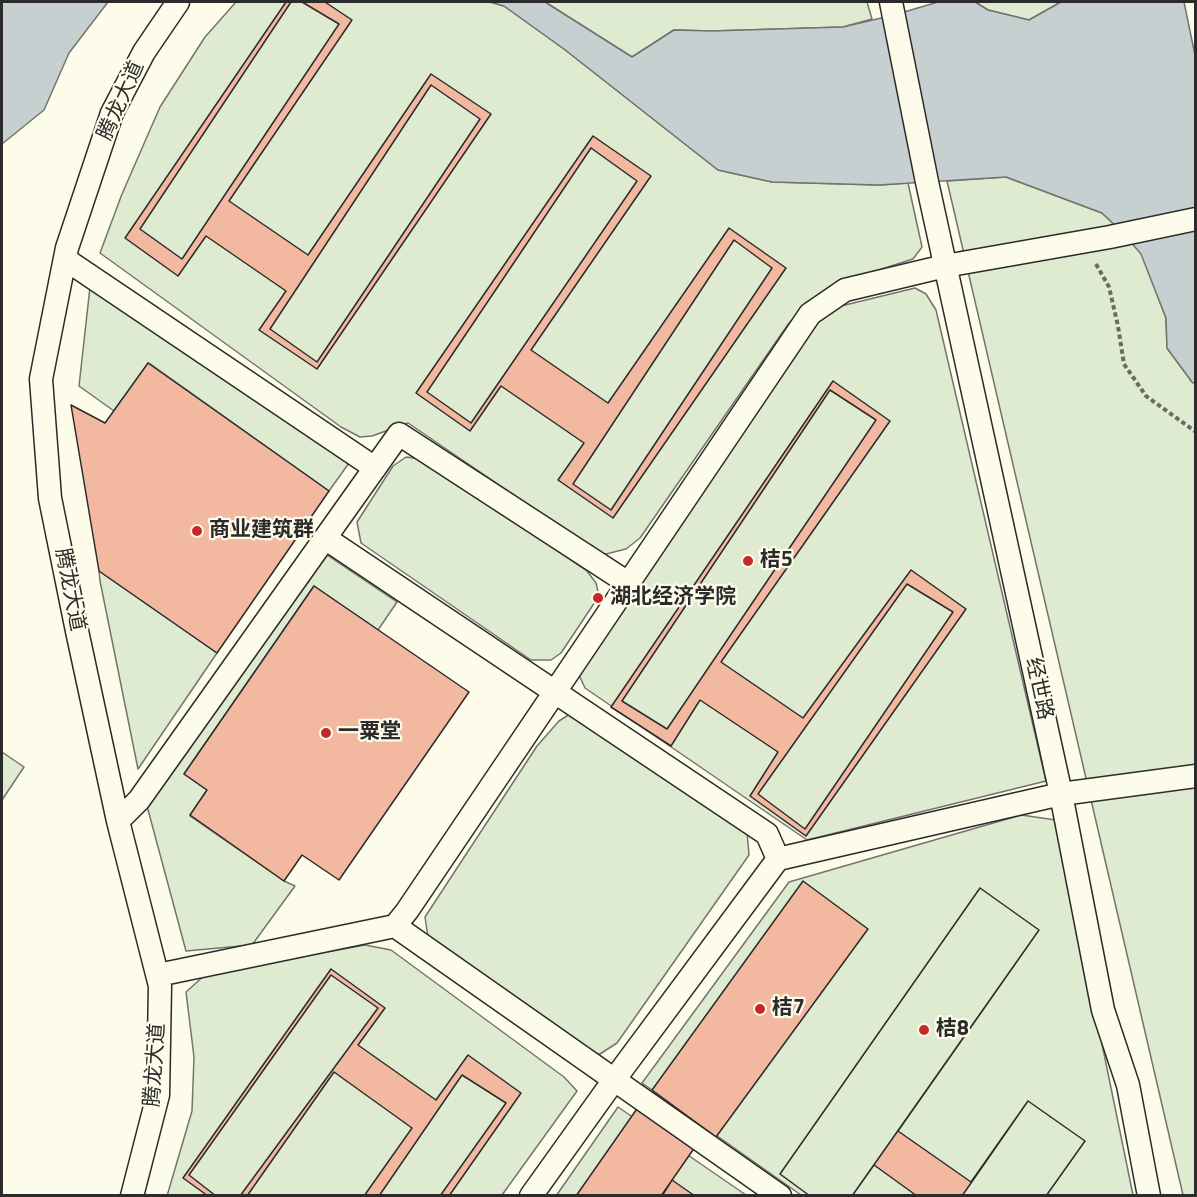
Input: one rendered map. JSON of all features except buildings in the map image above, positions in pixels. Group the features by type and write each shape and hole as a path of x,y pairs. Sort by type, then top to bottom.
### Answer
{"street":[{"name":"腾龙大道","path":"132,1196 158,1095 160,986 118,820 76,631 50,498 41,379 67,248 112,113 144,52 178,2"},
{"name":"经世路","path":"891,2 945,266 1061,794 1103,1010 1128,1085 1149,1196"},
{"path":"158,975 395,926 810,314 845,290 945,266 1110,237 1196,219"},
{"path":"65,259 375,468"},
{"path":"118,820 140,800 399,434 628,583"},
{"path":"325,538 767,834 777,859"},
{"path":"531,1196 777,859 1061,794 1196,776"},
{"path":"395,926 780,1196"}],"path":[{"path":"1080,242 1094,259 1109,287 1124,364 1146,396 1196,432"}],"green space":[{"path":"236,2 490,2 504,6 564,49 718,170 772,182 879,185 908,183 922,247 913,259 838,283 815,297 789,323 640,538 626,549 602,555 408,423 372,436 360,437 341,427 100,253 122,194 160,107 205,37"},
{"path":"545,2 867,2 872,19 843,27 674,30 632,57"},
{"path":"975,2 1061,2 1029,20 988,10"},
{"path":"1006,177 1102,213 1122,232 1141,253 1166,318 1167,348 1195,384 1195,1195 1183,1195 947,181"},
{"path":"90,287 349,463 329,491 149,363 114,411 79,386"},
{"path":"915,288 926,294 936,310 1046,781 807,840 585,688 578,673 822,318 841,306"},
{"path":"406,457 423,459 587,571 596,583 599,596 561,653 551,660 531,660 361,543 357,522 393,466"},
{"path":"327,555 397,602 378,630 314,586 184,774 207,790 190,816 284,881 295,886 252,945 186,951 147,806"},
{"path":"99,571 217,653 138,769 100,581"},
{"path":"573,712 747,831 749,855 617,1043 600,1054 586,1054 428,937 425,917 537,746 559,721"},
{"path":"2,752 24,767 2,800"},
{"path":"1021,815 1056,820 1133,1195 801,1195 642,1083 789,882"},
{"path":"365,945 391,950 564,1077 577,1091 502,1195 167,1196 192,1111 194,1057 186,992 206,974"},
{"path":"618,1107 746,1195 556,1196"}],"shaded area":[{"path":"2,2 108,2 69,53 44,110 2,144"},
{"path":"490,2 545,2 632,57 674,30 843,27 938,2 975,2 988,10 1029,20 1061,2 1184,2 1196,60 1195,384 1167,348 1166,318 1141,254 1102,213 1006,177 879,185 772,182 718,170 564,49 504,6"}],"place":[{"name":"商业建筑群","path":"197,531"},
{"name":"桔5","path":"748,561"},
{"name":"湖北经济学院","path":"598,598"},
{"name":"一粟堂","path":"326,733"},
{"name":"桔7","path":"760,1009"},
{"name":"桔8","path":"924,1030"}]}
